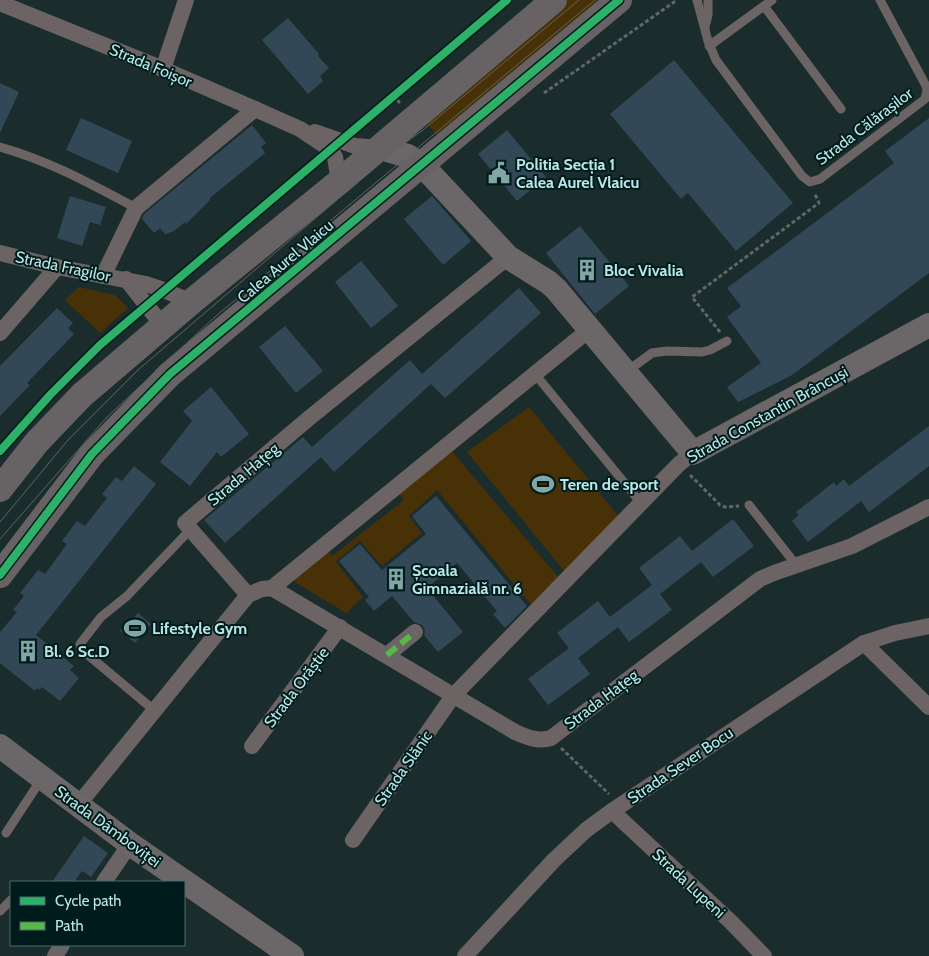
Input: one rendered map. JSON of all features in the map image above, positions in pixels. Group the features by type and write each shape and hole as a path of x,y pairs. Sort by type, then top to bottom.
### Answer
{"main road":[{"name":"Calea Aurel Vlaicu","path":"0,489 37,442 82,395 191,302 380,148 554,0"},
{"name":"Calea Aurel Vlaicu","path":"0,575 92,454 170,374 619,0"}],"street":[{"path":"163,69 186,0"},
{"name":"Strada Foișor","path":"0,3 163,69 300,129 355,146 380,148"},
{"path":"103,276 136,208 255,109"},
{"name":"Strada Foișor","path":"300,129 330,150 334,157 339,182"},
{"path":"380,148 408,156 422,165 508,257 548,282 626,372 686,459"},
{"name":"Strada Fragilor","path":"0,253 57,267 126,279 164,290 191,302"},
{"name":"Strada Hațeg","path":"185,523 308,418 508,257"},
{"path":"0,333 57,267"},
{"name":"Strada Fragilor","path":"126,279 163,326"},
{"name":"Strada Constantin Brâncuși","path":"453,696 686,459 929,324"},
{"path":"78,805 248,595 255,591 272,588 590,329"},
{"name":"Strada Hațeg","path":"272,588 514,732 544,740 551,738 746,589 774,573 852,546 929,507"},
{"path":"185,523 248,595"},
{"name":"Strada Sever Bocu","path":"465,956 554,860 586,830 616,808 864,643 895,633 929,626"},
{"name":"Strada Orăștie","path":"252,746 340,627"},
{"path":"387,655 415,632"},
{"path":"864,643 929,707"},
{"name":"Strada Slănic","path":"353,840 453,696"},
{"name":"Strada Dâmboviței","path":"0,746 130,844 184,881"},
{"name":"Strada Lupeni","path":"616,808 764,956"},
{"path":"105,881 130,844"},
{"name":"Strada Dâmboviței","path":"185,882 292,956"}],"lane":[{"path":"705,27 708,14 708,0"},
{"path":"709,46 772,0"},
{"name":"Strada Călărașilor","path":"696,2 705,27 709,46 716,60 802,176 810,182 820,179 926,99 928,90 880,0"},
{"path":"764,6 841,109"},
{"path":"0,146 38,158 60,168 136,208"},
{"path":"626,372 652,353 667,351 702,352 727,341"},
{"path":"535,374 641,503"},
{"path":"750,505 797,566"},
{"name":"Strada Hațeg","path":"155,711 82,650 80,644 101,617 127,596 187,533 185,523"},
{"path":"6,833 42,777"},
{"path":"0,911 10,901"}],"path":[{"path":"387,101 401,89"},
{"path":"727,341 692,297 819,203 810,182"},
{"path":"686,459 720,504 731,507 750,505"},
{"path":"551,738 616,808"}],"shaded area":[{"path":"568,0 600,0 438,137 425,121"},
{"path":"79,287 115,295 128,308 100,333 65,300"},
{"name":"Teren de sport","path":"529,407 619,517 565,572 467,452"},
{"path":"452,451 559,578 532,606 437,490 409,516 422,533 382,566 360,541 336,562 363,597 346,613 293,581 328,552 332,556 404,500 399,494"}],"building":[{"path":"288,18 329,68 320,76 323,81 308,94 262,40"},
{"path":"674,60 793,203 736,251 688,193 681,199 610,114"},
{"path":"0,83 19,92 0,133"},
{"path":"81,118 132,141 118,173 66,150"},
{"path":"929,118 929,273 792,375 738,402 727,387 761,363 727,317 741,306 727,288 894,163 885,151"},
{"path":"252,125 266,143 261,147 265,153 210,198 186,224 185,222 169,233 165,234 160,228 154,233 142,219 144,214"},
{"path":"507,130 546,177 517,201 478,154"},
{"path":"70,196 106,207 100,225 90,222 82,246 57,238"},
{"path":"432,196 471,241 443,265 404,219"},
{"name":"Bloc Vivalia","path":"580,226 629,286 595,314 546,253"},
{"path":"361,261 398,306 371,328 335,282"},
{"path":"519,288 541,313 445,398 431,384 334,472 321,457 225,543 204,520 303,437 312,447 410,360 422,374"},
{"path":"57,308 73,323 68,328 74,334 27,383 30,385 0,416 0,366"},
{"path":"285,326 323,371 296,393 259,347"},
{"path":"211,387 249,434 221,457 217,452 190,486 160,462 192,421 183,411"},
{"path":"929,426 929,466 869,512 861,501 808,542 792,521 799,515 796,512 834,482 836,486 844,479 849,486"},
{"path":"134,466 156,484 36,635 74,666 70,670 79,678 60,701 42,687 39,690 37,688 35,691 0,663 0,632 17,612 13,610 24,596 20,593 38,570 45,574 67,544 62,541 77,521 85,526 107,498 102,494 116,477 122,481"},
{"name":"Școala Gimnazială nr. 6","path":"436,496 527,606 505,628 493,614 497,611 457,563 427,588 463,632 438,652 424,635 425,630 422,625 414,622 392,596 374,611 365,600 369,597 339,561 360,544 382,570 426,534 412,516"},
{"path":"733,519 754,546 713,577 701,562 660,594 672,610 629,642 618,627 578,658 590,674 548,705 528,679 569,648 557,633 598,601 610,617 652,585 639,568 680,536 692,551"},
{"name":"Lifestyle Gym","path":"138,613 151,624 135,643 120,631"},
{"path":"84,836 108,853 91,877 82,871 75,881 53,881"}],"tram line":[{"path":"0,522 68,440 138,370 394,151 423,130 579,0"},
{"path":"0,539 107,417 216,316 595,0"}],"marked path":[{"path":"387,655 415,632"}],"cycle path":[{"path":"0,451 50,395 100,345 507,0"},
{"path":"0,575 92,454 170,374 619,0"}],"place":[{"name":"Politia Secția 1 Calea Aurel Vlaicu","path":"499,173"},
{"name":"Bloc Vivalia","path":"587,270"},
{"name":"Teren de sport","path":"543,484"},
{"name":"Școala Gimnazială nr. 6","path":"396,579"},
{"name":"Lifestyle Gym","path":"135,628"},
{"name":"Bl. 6 Sc.D","path":"28,651"}]}
